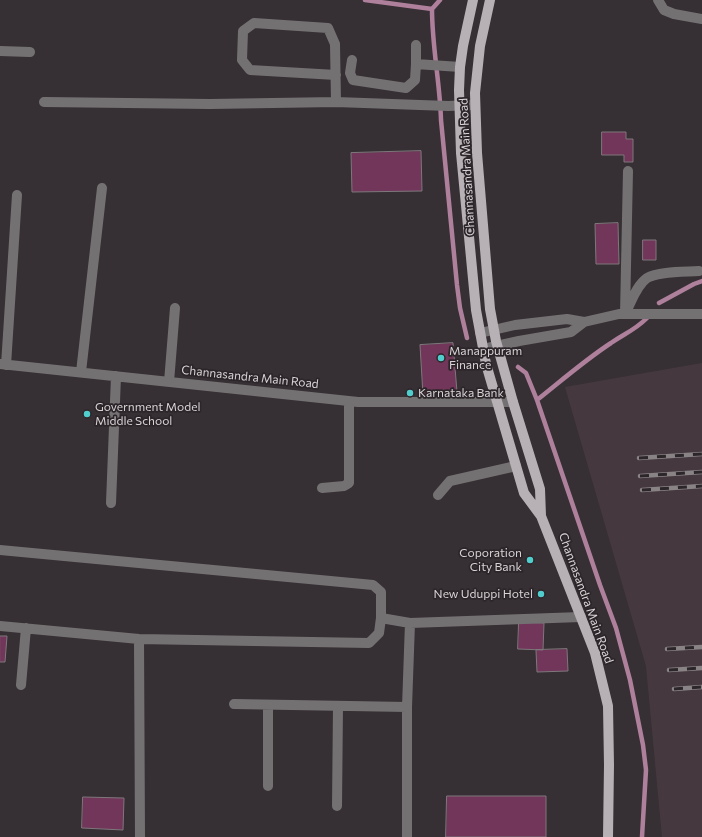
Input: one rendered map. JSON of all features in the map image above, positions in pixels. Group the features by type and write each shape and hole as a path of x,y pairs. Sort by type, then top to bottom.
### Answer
{"main road":[{"name":"Channasandra Main Road","path":"472,0 460,67 459,107 461,161 476,310 483,350 524,493 541,516 595,653 608,706 608,837"},
{"name":"Channasandra Main Road","path":"490,0 480,46 475,93 476,153 490,309 513,402 540,490 541,516"}],"street":[{"path":"658,0 664,10 674,14 702,19"},
{"path":"336,75 250,70 242,60 243,31 254,23 328,28 335,44 336,75 336,102"},
{"path":"352,60 350,73 353,80 406,88 415,80 416,45"},
{"path":"0,51 30,52"},
{"path":"416,64 460,67"},
{"path":"44,102 210,104 336,102 459,107 476,105"},
{"path":"625,314 628,171"},
{"path":"81,372 102,188"},
{"path":"3,364 17,195"},
{"path":"625,314 637,290 646,279 656,274 699,271"},
{"path":"169,382 175,308"},
{"path":"480,333 515,326 567,319 584,322 619,314 702,314"},
{"path":"483,350 519,340 572,332 584,322"},
{"name":"Channasandra Main Road","path":"3,364 358,402 498,402"},
{"path":"111,503 116,376"},
{"path":"322,488 344,486 349,483 349,401"},
{"path":"498,402 513,402"},
{"path":"438,495 450,481 516,466"},
{"path":"0,550 372,585 381,592 381,618 379,633 369,643 139,639 0,626"},
{"path":"381,618 410,623 581,617"},
{"path":"407,837 407,706 410,623"},
{"path":"21,685 26,628"},
{"path":"139,639 140,837"},
{"path":"234,704 407,706"},
{"path":"268,705 268,786"},
{"path":"337,806 338,706"}],"shaded area":[{"path":"702,363 702,837 662,837 646,666 565,387"}],"building":[{"path":"602,132 626,132 626,139 633,139 633,162 624,162 624,155 602,155"},
{"path":"421,151 422,191 352,192 351,153"},
{"path":"618,223 619,264 596,264 595,224"},
{"path":"643,240 656,240 656,260 643,260"},
{"path":"453,343 457,392 423,395 420,345"},
{"path":"519,622 544,623 543,650 518,649"},
{"path":"0,636 7,636 5,662 0,662"},
{"path":"567,649 568,671 537,672 536,650"},
{"path":"447,796 546,796 546,837 446,837"},
{"path":"83,797 124,798 123,830 82,828"}],"waterway":[{"path":"365,0 432,9 433,37 457,285 460,308 467,338"},
{"path":"432,9 440,0"},
{"path":"659,303 702,281"},
{"path":"537,400 592,356 634,329 647,318"},
{"path":"518,367 526,373 537,400 616,628 630,680 643,745 646,770 642,837"}],"railway":[{"path":"639,458 702,454"},
{"path":"640,476 702,472"},
{"path":"642,490 702,486"},
{"path":"667,649 702,647"},
{"path":"669,670 702,668"},
{"path":"674,689 702,687"}],"place":[{"name":"Manappuram Finance","path":"441,358"},
{"name":"Karnataka Bank","path":"410,393"},
{"name":"Government Model Middle School","path":"87,414"},
{"name":"Coporation City Bank","path":"530,560"},
{"name":"New Uduppi Hotel","path":"541,594"}]}
